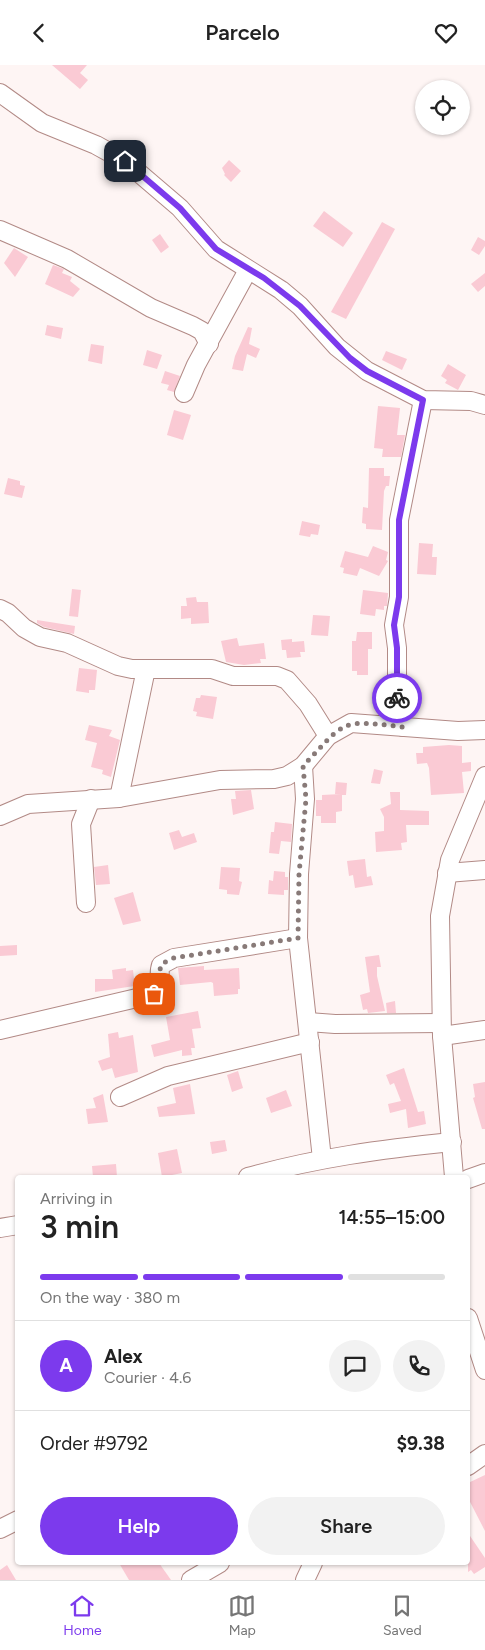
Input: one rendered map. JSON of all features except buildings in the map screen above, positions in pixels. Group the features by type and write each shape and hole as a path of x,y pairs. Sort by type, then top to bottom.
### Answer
{"street":[{"path":"0,93 42,123 96,145 125,161 180,208 216,249 264,278 287,295 350,358 367,371 423,400 471,401 485,405"},
{"path":"0,230 67,259 151,308 194,326 202,331 209,344"},
{"path":"184,393 196,365 248,270"},
{"path":"403,727 397,706 397,648 394,625 399,597 399,520 423,400"},
{"path":"0,609 8,613 24,628 40,637 67,643 118,666 146,669 212,669 233,676 282,678 287,680 308,704 328,737"},
{"path":"119,798 146,669"},
{"path":"0,816 28,804 119,798 220,780 274,779 288,776 303,766 328,737 351,723 485,731"},
{"path":"303,766 306,799 299,874 298,938 322,1159"},
{"path":"454,1175 441,1029 440,916 447,873 453,852 485,776"},
{"path":"86,903 81,824 91,799"},
{"path":"447,873 485,870"},
{"path":"0,1030 154,994 158,990 160,983 161,965 174,958 298,938"},
{"path":"308,1022 485,1030"},
{"path":"120,1097 168,1076 310,1042"},
{"path":"256,1175 322,1159 384,1149 452,1142"},
{"path":"470,1178 485,1173"},
{"path":"0,1228 15,1226"},
{"path":"470,1324 485,1370"},
{"path":"470,1465 485,1454"},
{"path":"0,1529 15,1522"},
{"path":"191,1580 217,1565"}],"way so far":[{"path":"154,994 158,990 160,983 159,970 161,965 174,958 298,938 299,874 306,799 303,766 328,737 339,728 351,723 403,727 397,706 397,698"}],"route":[{"path":"125,161 180,208 216,249 281,290 300,306 337,347 350,358 367,371 423,400 399,520 399,597 394,625 397,648 397,698"}]}
